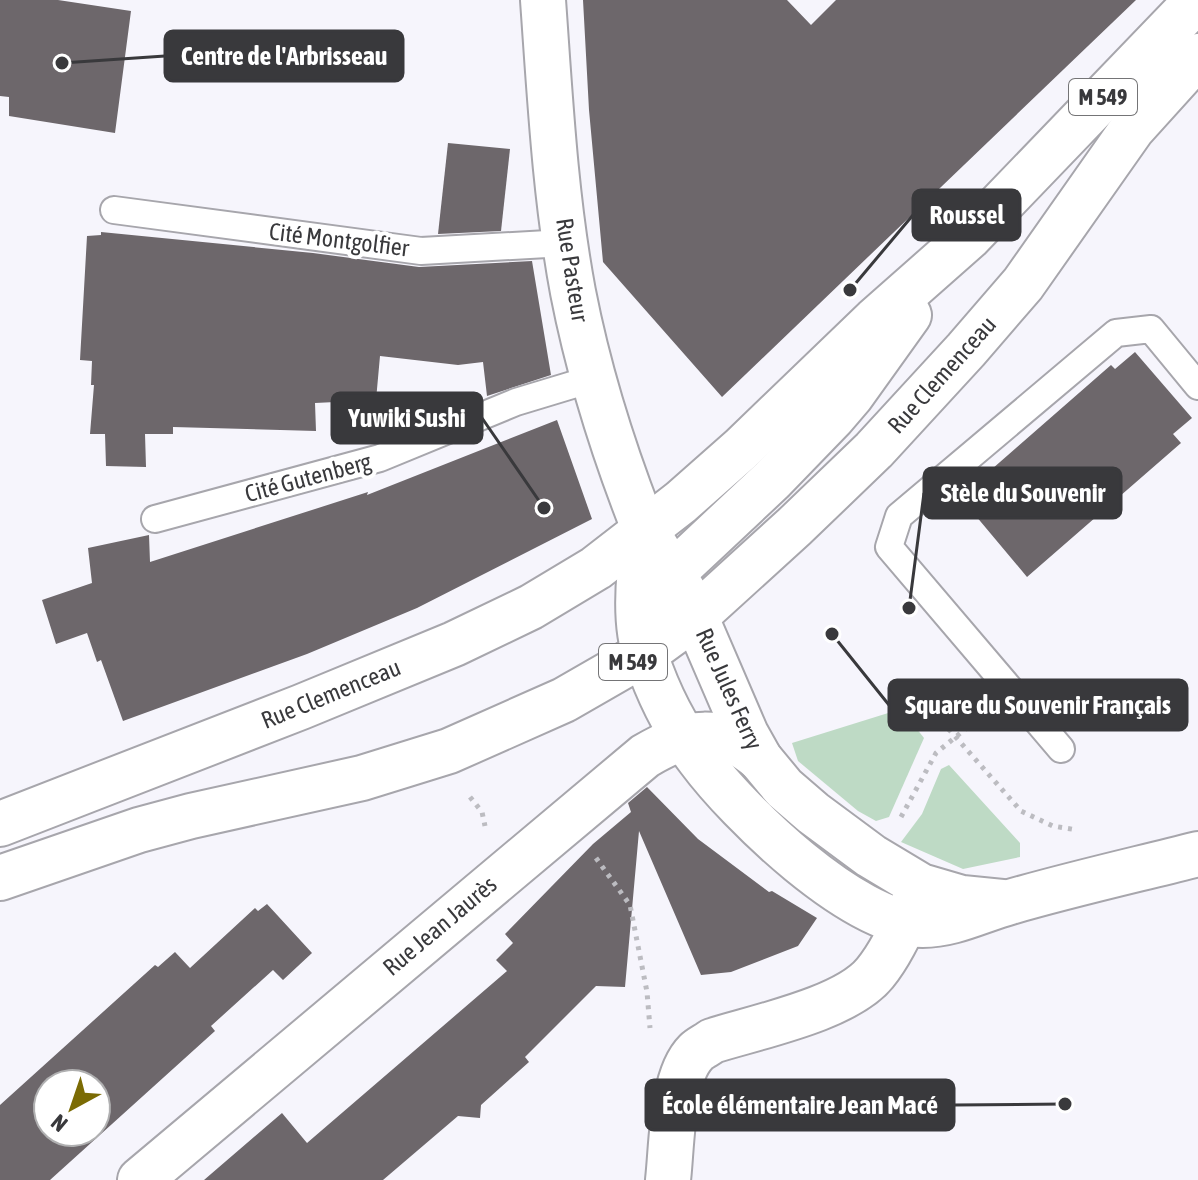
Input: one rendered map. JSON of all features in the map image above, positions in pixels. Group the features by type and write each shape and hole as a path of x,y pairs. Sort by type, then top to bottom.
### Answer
{"main road":[{"name":"Rue Pasteur","path":"543,0 565,243 592,379 645,531"},
{"name":"Rue Clemenceau","path":"0,824 301,707 497,625 569,586 645,531 741,449 875,320 969,237 1197,0"},
{"name":"Rue Clemenceau","path":"0,878 127,834 394,768 449,751 564,700 644,654 696,616 834,490 966,350 1023,284 1132,129 1198,56"},
{"path":"644,654 651,610 674,572 772,480 833,417 969,237"},
{"path":"645,531 639,583 644,654 684,737 732,799 777,841 846,897 865,908 913,904"},
{"name":"Rue Jules Ferry","path":"645,531 674,572 760,759 799,801 871,856 913,904"},
{"name":"Rue Jean Jaurès","path":"140,1180 632,764 684,737 714,734 737,742 760,759"},
{"path":"913,904 922,925 949,922 1008,902 1198,854"},
{"path":"668,1180 679,1088 683,1072 696,1051 712,1041 834,1002 855,991 874,975 892,949 913,904"}],"lane":[{"name":"Cité Montgolfier","path":"114,210 421,251 565,243"},
{"path":"1061,749 889,547 899,516 1116,333 1151,329 1198,386"},
{"name":"Cité Gutenberg","path":"155,519 380,458 516,402 592,379"}],"path":[{"path":"871,856 894,830 936,753 1011,690"},
{"path":"922,699 1021,811 1053,826 1081,831"},
{"path":"394,768 439,781 469,796 482,812 487,831"},
{"path":"568,818 630,905 647,992 651,1031 683,1072"}],"green space":[{"path":"901,709 924,738 889,817 876,821 858,811 798,761 792,743"},
{"path":"949,765 1020,843 1020,857 963,869 901,842 922,814 941,769"}],"building":[{"path":"0,0 58,0 131,11 115,133 9,116 9,97 0,96"},
{"path":"583,0 787,0 811,25 836,0 1136,0 722,397 603,262"},
{"path":"448,143 510,149 501,231 438,234"},
{"path":"101,232 419,267 532,261 551,375 487,396 483,362 458,365 380,356 376,400 315,403 316,431 173,427 173,434 145,434 146,467 106,466 105,434 90,434 94,385 91,385 92,361 80,360 87,236 101,235"},
{"path":"1135,352 1192,418 1173,434 1181,443 1027,577 960,497 1111,365 1115,369"},
{"path":"557,420 592,519 417,608 307,654 123,721 101,660 97,662 87,633 56,644 42,600 92,583 88,548 149,535 150,562 368,492 367,495"},
{"path":"647,787 698,839 769,892 817,918 798,946 731,972 701,975 639,831 625,987 596,986 525,1057 529,1062 481,1105 480,1118 458,1116 383,1180 204,1180 282,1113 307,1143 507,971 496,960 513,943 505,934 593,844 631,812 628,803"},
{"path":"267,904 312,953 283,980 273,970 211,1026 215,1031 112,1124 112,1068 41,1068 155,965 158,967 175,952 190,968 255,908 258,911"},
{"path":"32,1076 32,1148 85,1148 50,1180 0,1180 0,1105"}],"place":[{"name":"Centre de l'Arbrisseau","path":"62,63"},
{"name":"Roussel","path":"850,290"},
{"name":"Yuwiki Sushi","path":"544,508"},
{"name":"Stèle du Souvenir","path":"909,608"},
{"name":"Square du Souvenir Français","path":"832,634"},
{"name":"École élémentaire Jean Macé","path":"1065,1104"}]}
